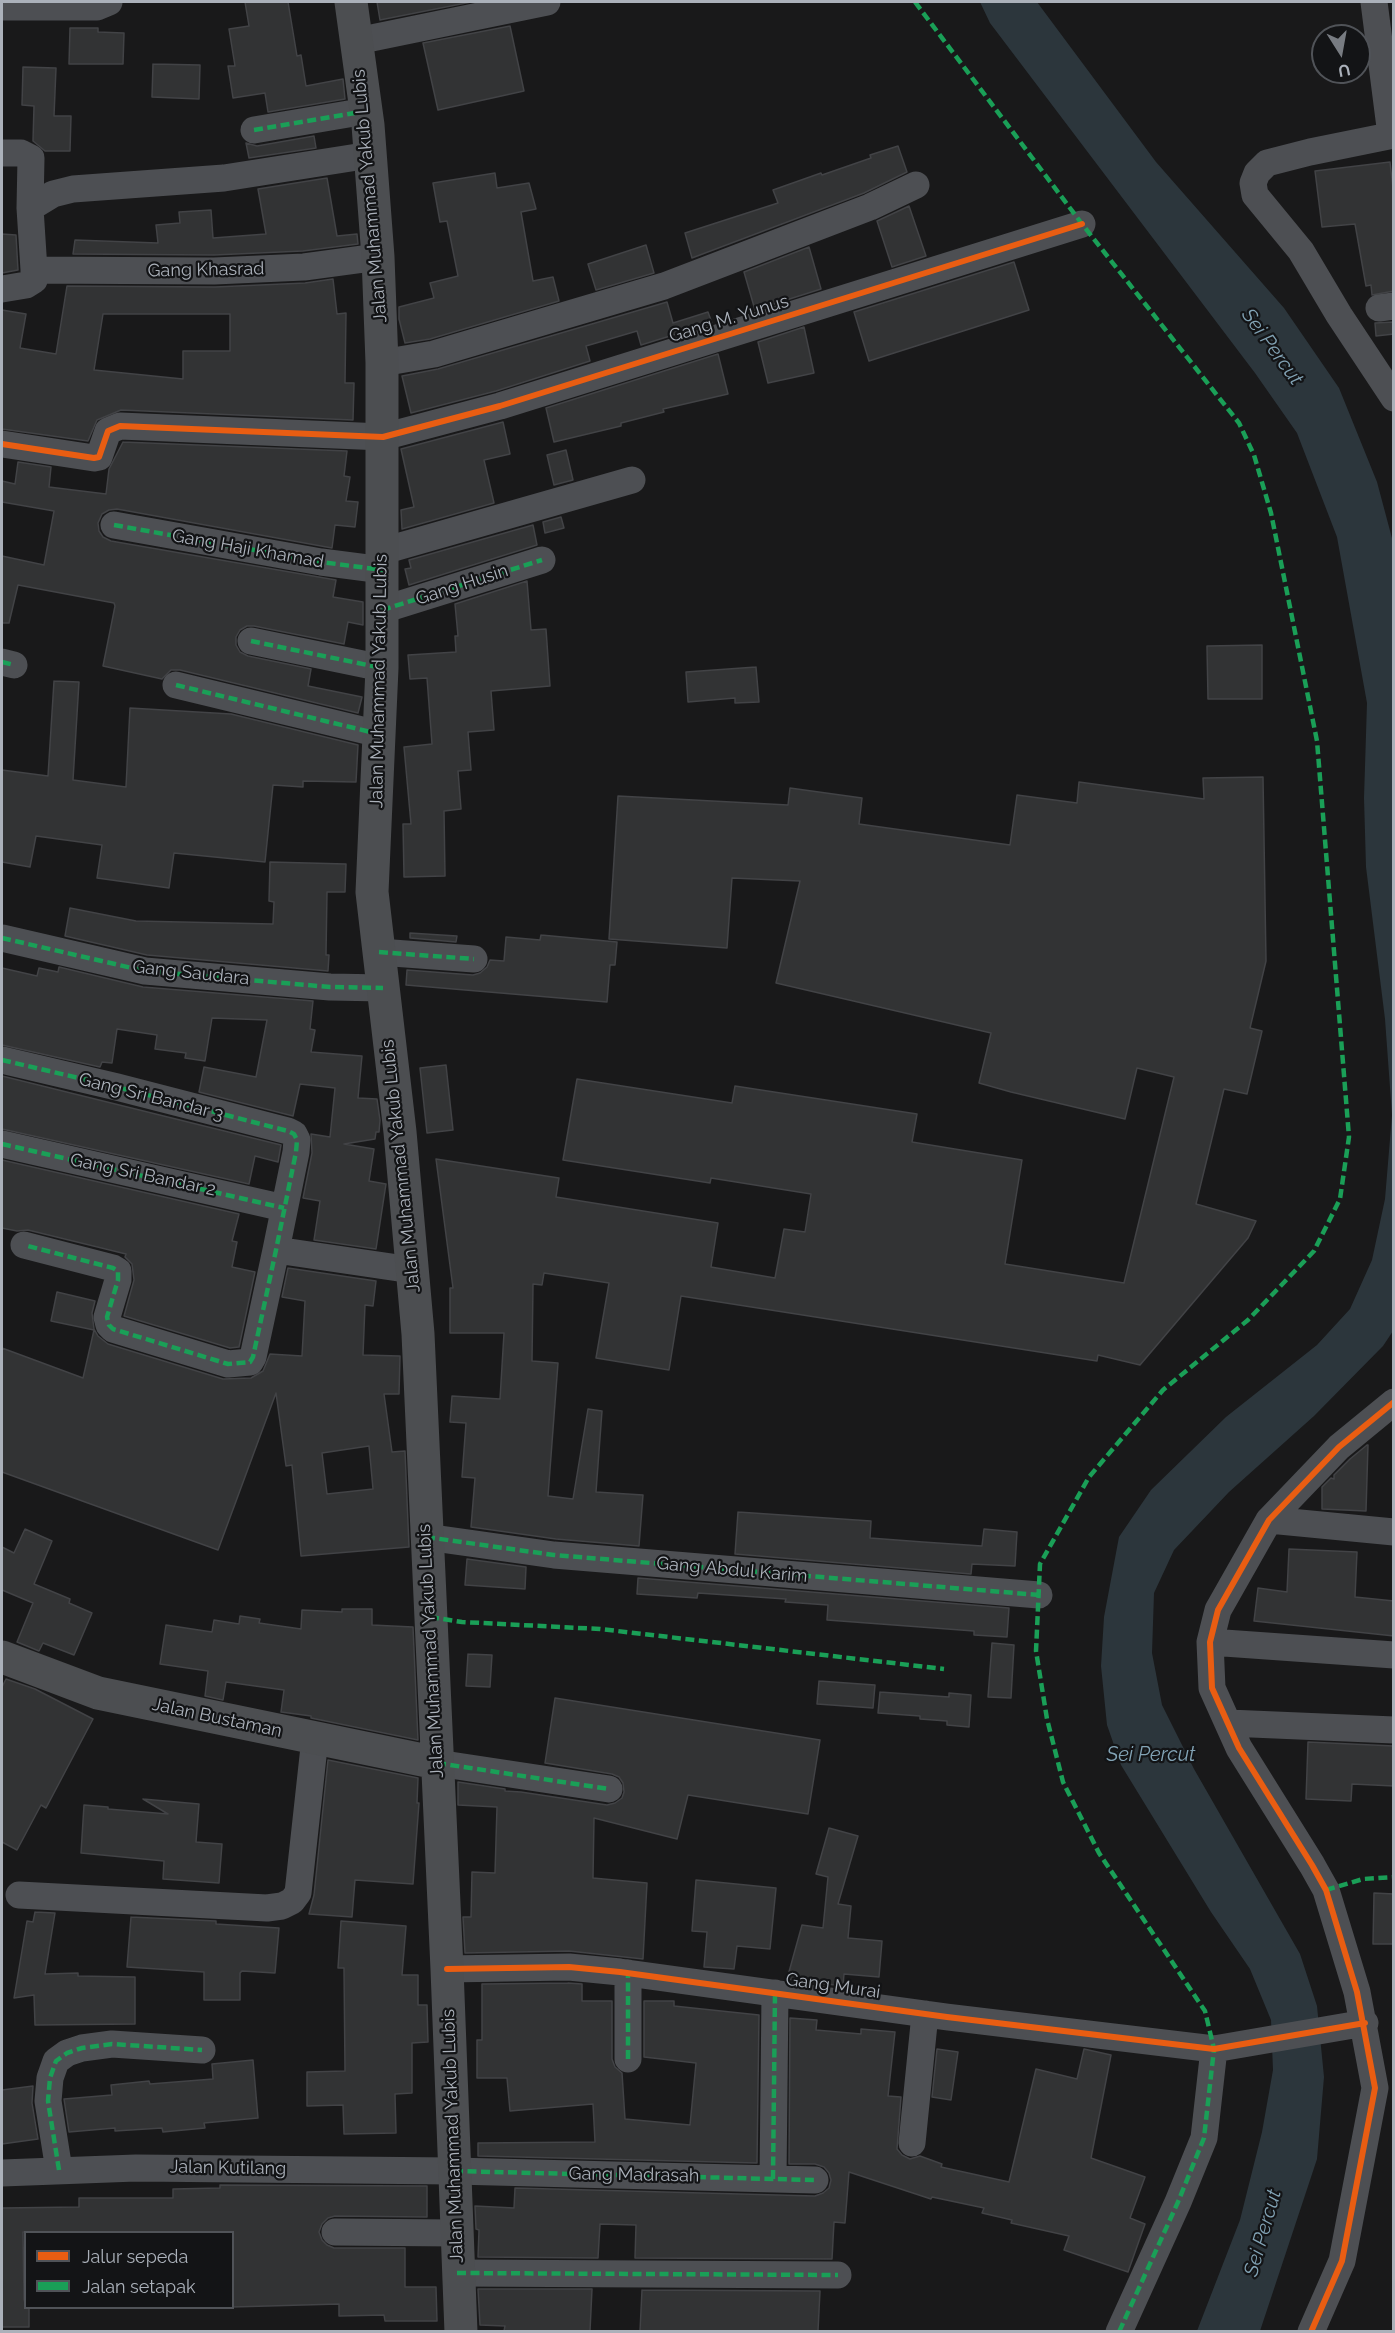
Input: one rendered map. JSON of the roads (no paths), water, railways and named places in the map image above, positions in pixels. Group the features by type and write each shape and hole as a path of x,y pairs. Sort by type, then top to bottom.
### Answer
{"main road":[{"name":"Jalan Muhammad Yakub Lubis","path":"351,2 366,111 378,257 384,437 382,668 372,892 400,1132 418,1334 461,2331"},
{"name":"Jalan Bustaman","path":"2,1657 98,1693 437,1763"}],"street":[{"path":"3,5 97,7 109,2"},
{"path":"357,41 547,2"},
{"path":"1374,2 1392,135 1267,163 1257,172 1253,183 1256,195 1301,251 1339,315 1394,398"},
{"path":"254,130 366,111"},
{"path":"2,153 21,153 31,158 30,208 34,270 34,280 26,285 2,288"},
{"path":"30,208 53,194 73,189 224,178 370,156"},
{"path":"382,363 434,354 664,286 870,207 916,186"},
{"name":"Gang M. Yunus","path":"2,444 94,458 99,457 108,431 120,426 384,437 500,406 1082,224"},
{"name":"Gang Khasrad","path":"34,270 214,271 304,267 378,257"},
{"path":"383,560 632,480"},
{"name":"Gang Haji Khamad","path":"114,525 321,562 383,560"},
{"name":"Gang Husin","path":"382,610 542,560"},
{"path":"251,641 382,668"},
{"path":"176,685 379,734"},
{"name":"Gang Saudara","path":"2,938 145,971 330,987 383,988"},
{"path":"379,952 474,959"},
{"name":"Gang Sri Bandar 3","path":"2,1060 117,1087 294,1134 297,1140 296,1152 284,1208"},
{"name":"Gang Sri Bandar 2","path":"2,1144 284,1208"},
{"path":"24,1245 118,1271 118,1280 107,1317 113,1329 228,1364 243,1364 250,1362 253,1358 284,1208"},
{"path":"276,1250 412,1270"},
{"path":"1311,2331 1342,2261 1384,2087 1355,2025 1357,1992 1326,1890 1239,1748 1212,1688 1210,1642 1218,1610 1269,1520 1339,1447 1394,1402"},
{"path":"1269,1520 1394,1532"},
{"name":"Gang Abdul Karim","path":"426,1537 554,1555 1039,1595"},
{"path":"1210,1642 1394,1655"},
{"path":"1228,1723 1394,1730"},
{"path":"19,1895 267,1908 282,1906 292,1901 298,1893 315,1738"},
{"path":"437,1763 609,1789"},
{"name":"Gang Murai","path":"447,1969 569,1967 628,1973 925,2014 1221,2048 1355,2025"},
{"path":"627,2059 628,1973"},
{"path":"773,2179 775,1993"},
{"path":"912,2143 925,2014"},
{"path":"59,2170 48,2101 50,2078 56,2061 67,2053 82,2048 112,2044 202,2050"},
{"path":"1119,2331 1178,2202 1204,2138 1221,2048"},
{"name":"Jalan Kutilang","path":"2,2173 136,2168 454,2170"},
{"name":"Gang Madrasah","path":"454,2170 815,2180"},
{"path":"335,2232 456,2233"},
{"path":"458,2273 838,2275"}],"water":[{"name":"Sei Percut","path":"980,2 1037,2 1156,162 1284,308 1339,388 1377,482 1393,542 1393,1331 1383,1346 1314,1416 1229,1492 1174,1550 1154,1593 1152,1653 1162,1705 1194,1769 1300,1954 1317,2006 1324,2077 1317,2159 1260,2331 1197,2331 1240,2220 1262,2132 1273,2070 1271,2020 1250,1969 1211,1912 1121,1765 1107,1725 1101,1666 1104,1617 1119,1537 1151,1490 1226,1417 1317,1345 1350,1309 1372,1260 1385,1199 1392,1115 1385,1019 1366,867 1364,798 1367,703 1337,537 1297,433 1255,373 990,23"}]}
